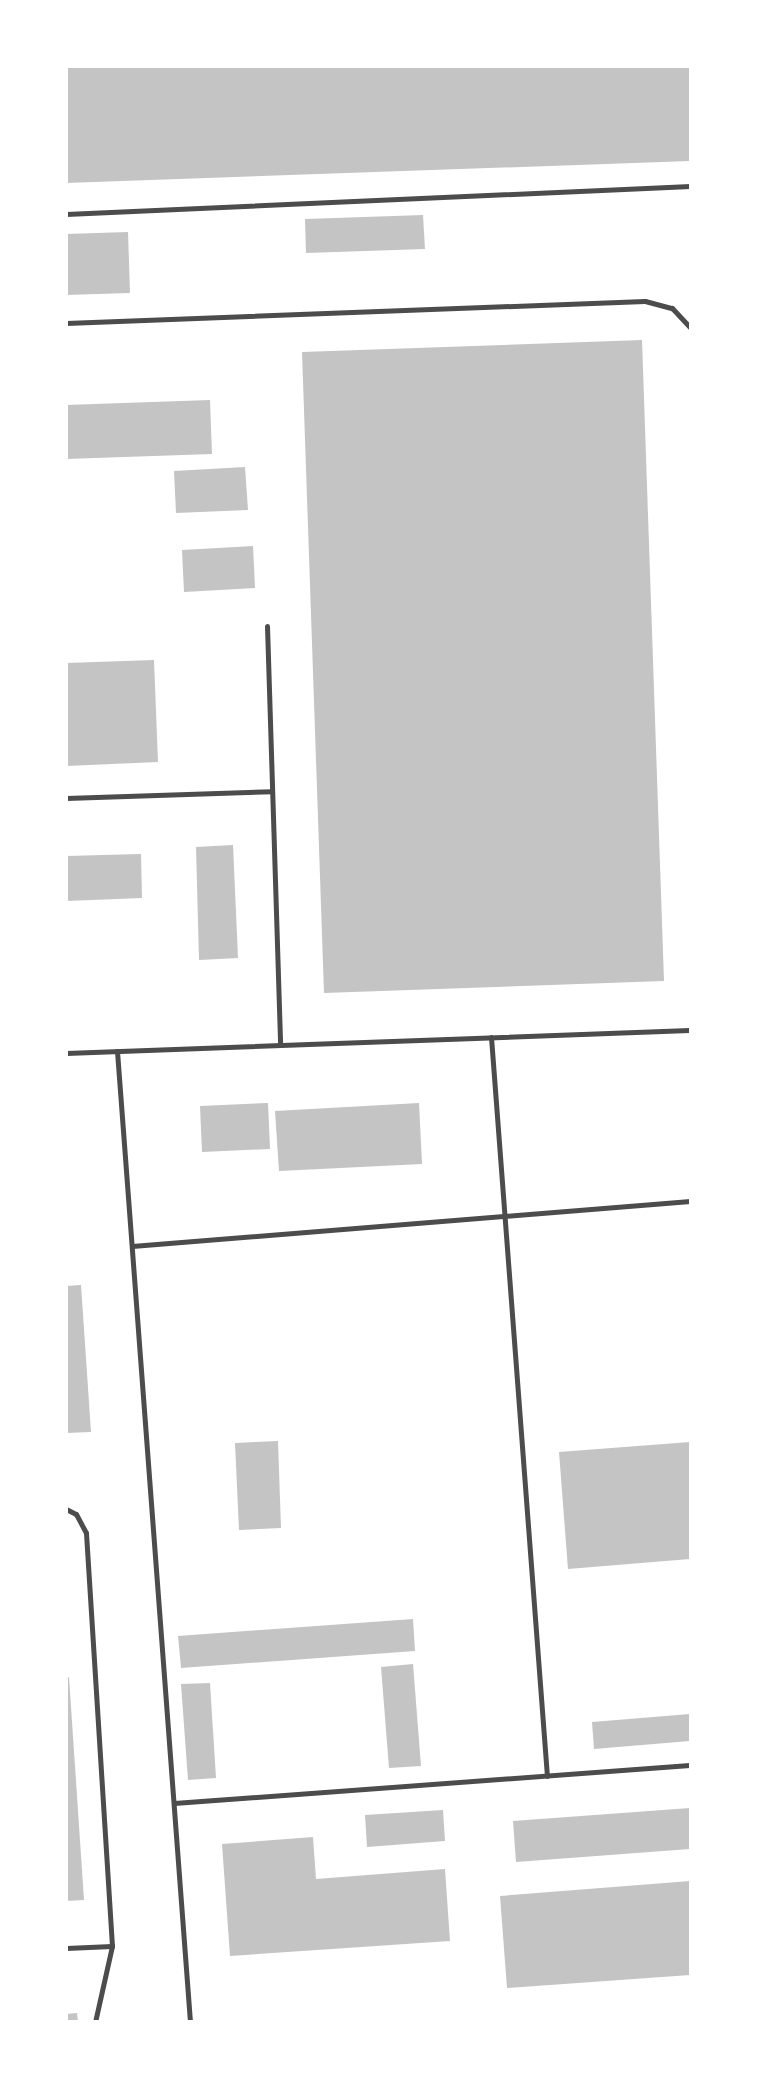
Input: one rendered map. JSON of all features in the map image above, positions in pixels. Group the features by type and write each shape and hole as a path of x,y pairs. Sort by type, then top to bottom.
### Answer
{"lane":[{"path":"66,214 691,186"},
{"path":"66,323 645,301 672,308 691,327"},
{"path":"267,626 280,1045"},
{"path":"66,798 272,791"},
{"path":"66,1053 691,1030"},
{"path":"491,1037 547,1776"},
{"path":"117,1051 190,2021"},
{"path":"132,1247 691,1201"},
{"path":"66,1509 76,1514 86,1533 113,1945 96,2021"},
{"path":"174,1803 691,1765"},
{"path":"66,1948 113,1945"}],"building":[{"path":"66,66 690,66 690,161 66,183"},
{"path":"423,215 425,249 306,253 305,219"},
{"path":"128,232 130,293 66,295 66,234"},
{"path":"642,340 664,981 324,993 302,352"},
{"path":"210,400 212,454 66,459 66,405"},
{"path":"245,467 248,510 176,513 174,471"},
{"path":"253,546 255,588 184,592 182,550"},
{"path":"154,660 158,762 66,766 66,663"},
{"path":"233,845 238,958 199,960 196,847"},
{"path":"141,854 142,898 66,901 66,856"},
{"path":"268,1103 270,1149 202,1152 200,1106"},
{"path":"419,1103 422,1164 279,1171 275,1111"},
{"path":"81,1285 91,1432 66,1433 66,1286"},
{"path":"278,1441 281,1528 239,1530 235,1443"},
{"path":"690,1442 690,1559 568,1569 559,1452"},
{"path":"413,1619 415,1651 181,1668 178,1636"},
{"path":"413,1664 421,1766 389,1768 381,1667"},
{"path":"69,1677 84,1900 66,1901 66,1678"},
{"path":"210,1683 216,1778 188,1780 181,1684"},
{"path":"690,1714 690,1741 594,1749 592,1722"},
{"path":"690,1808 690,1849 516,1862 513,1821"},
{"path":"443,1810 445,1841 367,1847 365,1815"},
{"path":"313,1837 316,1879 445,1869 450,1941 230,1956 222,1844"},
{"path":"690,1881 690,1975 507,1988 500,1896"},
{"path":"77,2013 78,2022 66,2022 66,2014"}]}
